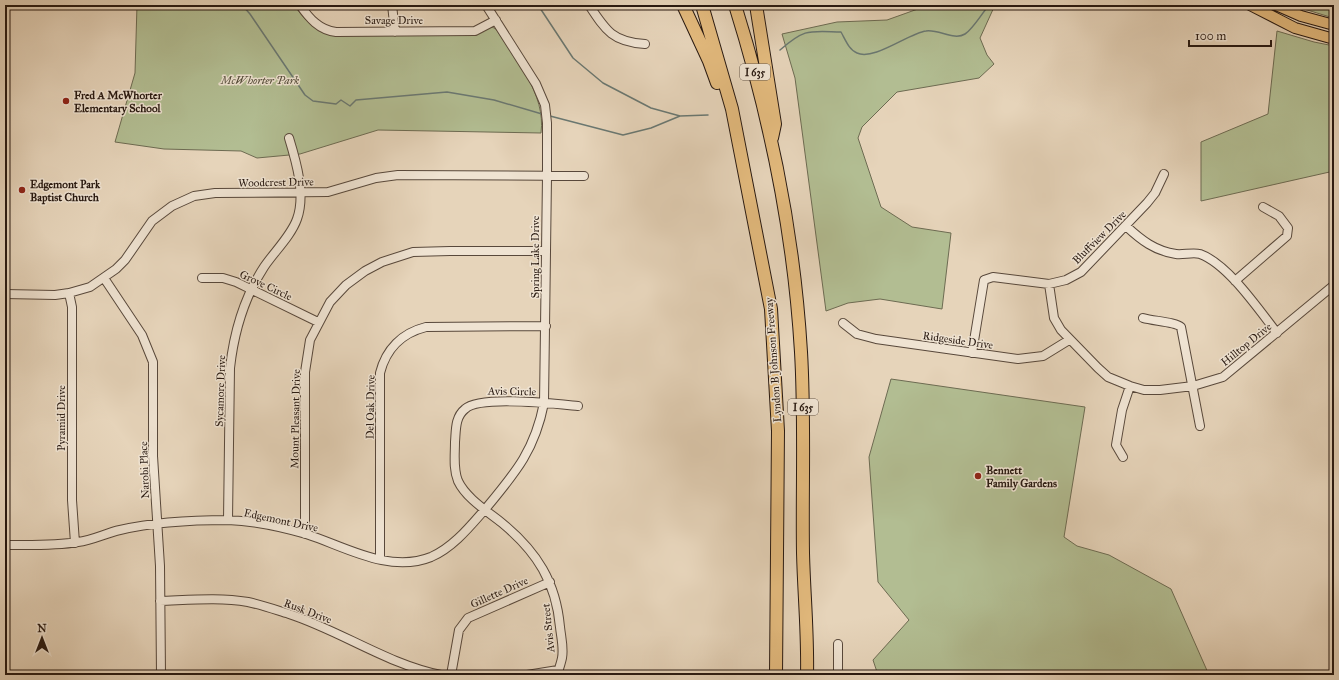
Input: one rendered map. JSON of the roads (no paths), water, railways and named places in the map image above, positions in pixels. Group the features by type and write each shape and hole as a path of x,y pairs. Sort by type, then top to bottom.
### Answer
{"highway":[{"path":"683,5 710,61 727,111 751,206"},
{"name":"Lyndon B Johnson Freeway","path":"702,5 732,109 771,309 777,390 776,675"},
{"name":"I 635","path":"735,5 755,73 771,140 790,248 801,350 804,431 803,553 808,675"},
{"path":"756,5 775,124 771,140"}],"main road":[{"path":"1250,5 1268,9 1295,28 1334,39"},
{"path":"1276,5 1301,16 1334,25"}],"street":[{"name":"Savage Drive","path":"300,5 314,22 330,31 475,31 496,20"},
{"path":"392,5 395,32"},
{"name":"Spring Lake Drive","path":"485,509 511,478 527,455 540,425 544,403 547,176 547,123 545,105 536,84 486,5"},
{"path":"588,5 610,33 623,41 646,44"},
{"name":"Sycamore Drive","path":"228,520 230,368 232,351 239,322 251,289 297,219 299,172 289,138"},
{"name":"Bluffview Drive","path":"972,353 984,280 993,277 1049,284 1066,280 1081,272 1126,226 1155,193 1164,174"},
{"name":"Woodcrest Drive","path":"5,294 55,295 90,287 104,278 125,260 147,226 172,206 194,196 215,193 328,192 376,178 398,175 584,176"},
{"path":"1235,281 1288,236 1288,228 1279,216 1263,207"},
{"path":"1126,226 1144,242 1158,250 1177,254 1200,254 1228,274 1235,281 1277,333"},
{"name":"Mount Pleasant Drive","path":"305,534 305,372 310,340 318,322 330,302 346,285 382,262 413,252 546,251"},
{"name":"Narobi Place","path":"104,278 142,334 152,362 153,456 158,525 161,675"},
{"name":"Grove Circle","path":"202,278 223,278 251,289 318,322"},
{"name":"Hilltop Drive","path":"1049,284 1054,318 1069,340 1108,377 1144,390 1160,390 1193,386 1223,377 1334,285"},
{"name":"Pyramid Drive","path":"69,293 72,307 72,500 75,543"},
{"path":"1143,318 1160,322 1177,323 1181,326 1200,426"},
{"name":"Ridgeside Drive","path":"843,324 858,334 876,339 972,353 1029,359 1044,356 1069,340"},
{"name":"Del Oak Drive","path":"380,559 380,373 383,361 393,345 413,330 426,327 546,326"},
{"path":"1123,457 1116,445 1122,410 1130,386"},
{"name":"Avis Circle","path":"485,509 467,494 458,482 455,470 456,422 465,408 480,402 544,403 578,406"},
{"name":"Edgemont Drive","path":"5,545 75,543 119,530 158,525 228,520 258,524 305,534 354,553 396,562 430,557 459,537 485,509"},
{"name":"Avis Street","path":"485,509 512,532 531,551 550,582 556,596 559,610 562,657 558,673"},
{"name":"Gillette Drive","path":"451,675 459,630 468,618 550,582"},
{"name":"Rusk Drive","path":"160,600 221,600 248,602 290,614 399,662 426,672 441,675"},
{"path":"838,644 838,675"},
{"path":"527,675 558,673"}],"waterway":[{"path":"242,5 250,14 305,95 313,101 336,104 341,100 350,106 356,100 447,92 494,100 542,114"},
{"path":"538,5 573,58 603,83 651,108 680,116 708,115"},
{"path":"780,50 802,34 814,31 841,32 854,52 864,54 882,50 910,36 926,31 951,36 961,36 971,28 989,5"},
{"path":"550,116 623,135 651,128 680,116"}],"place":[{"name":"Fred A McWhorter Elementary School","path":"66,101"},
{"name":"Edgemont Park Baptist Church","path":"22,190"},
{"name":"Bennett Family Gardens","path":"978,476"}],"park label":[{"name":"McWhorter Park","path":"260,80"}]}
